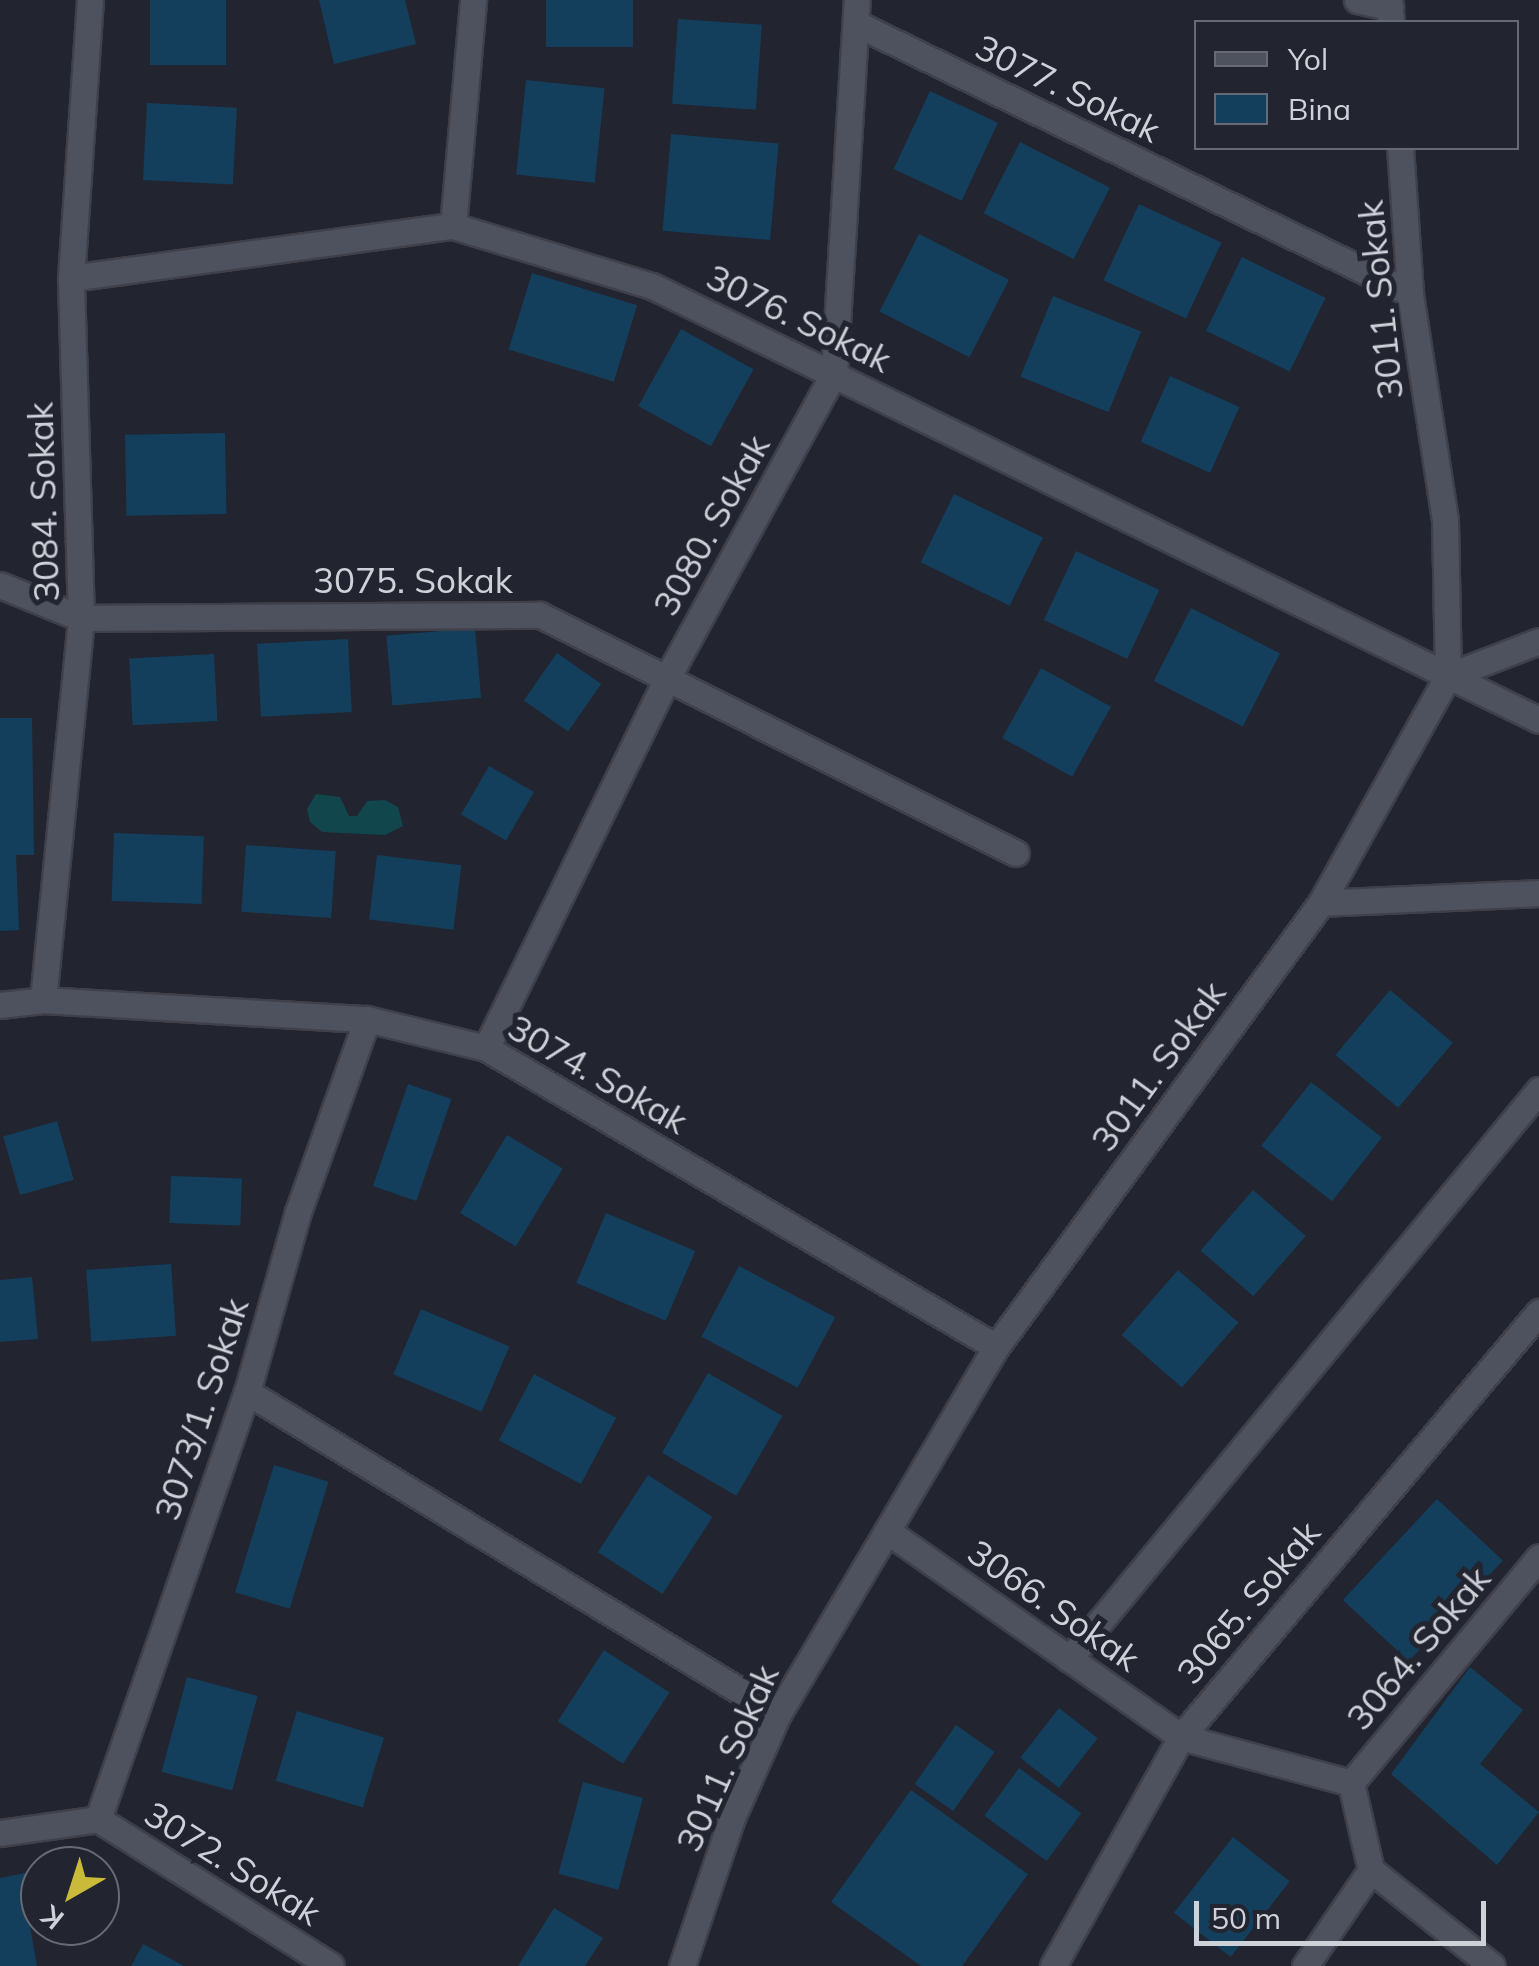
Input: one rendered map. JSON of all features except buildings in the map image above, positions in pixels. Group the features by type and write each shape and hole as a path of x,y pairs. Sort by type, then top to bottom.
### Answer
{"street":[{"name":"3084. Sokak","path":"43,1000 81,618 72,278 90,0"},
{"path":"453,226 473,0"},
{"path":"1357,0 1390,10"},
{"name":"3077. Sokak","path":"857,12 1410,292"},
{"name":"3080. Sokak","path":"486,1048 666,680 834,373 857,12"},
{"name":"3011. Sokak","path":"682,1966 731,1820 778,1714 996,1347 1322,902 1448,676 1445,520 1410,292 1400,150"},
{"name":"3076. Sokak","path":"72,278 453,226 652,286 1539,720"},
{"name":"3075. Sokak","path":"0,586 81,618 540,615 1016,853"},
{"path":"1448,676 1539,642"},
{"path":"1322,902 1539,893"},
{"name":"3074. Sokak","path":"0,1006 43,1000 367,1018 486,1048 996,1347"},
{"name":"3073/1. Sokak","path":"98,1820 248,1392 298,1212 367,1018"},
{"path":"1069,1659 1539,1090"},
{"name":"3065. Sokak","path":"1053,1966 1181,1737 1539,1312"},
{"path":"248,1392 778,1714"},
{"name":"3066. Sokak","path":"887,1531 1181,1737 1351,1784"},
{"name":"3064. Sokak","path":"1351,1784 1539,1558"},
{"path":"1351,1784 1371,1870 1492,1966"},
{"path":"0,1833 98,1820"},
{"name":"3072. Sokak","path":"98,1820 330,1966"},
{"path":"1306,1966 1371,1870"}],"shaded area":[{"path":"316,794 340,797 349,816 357,816 367,801 385,800 398,807 403,826 385,835 322,832 310,822 307,809"}]}
